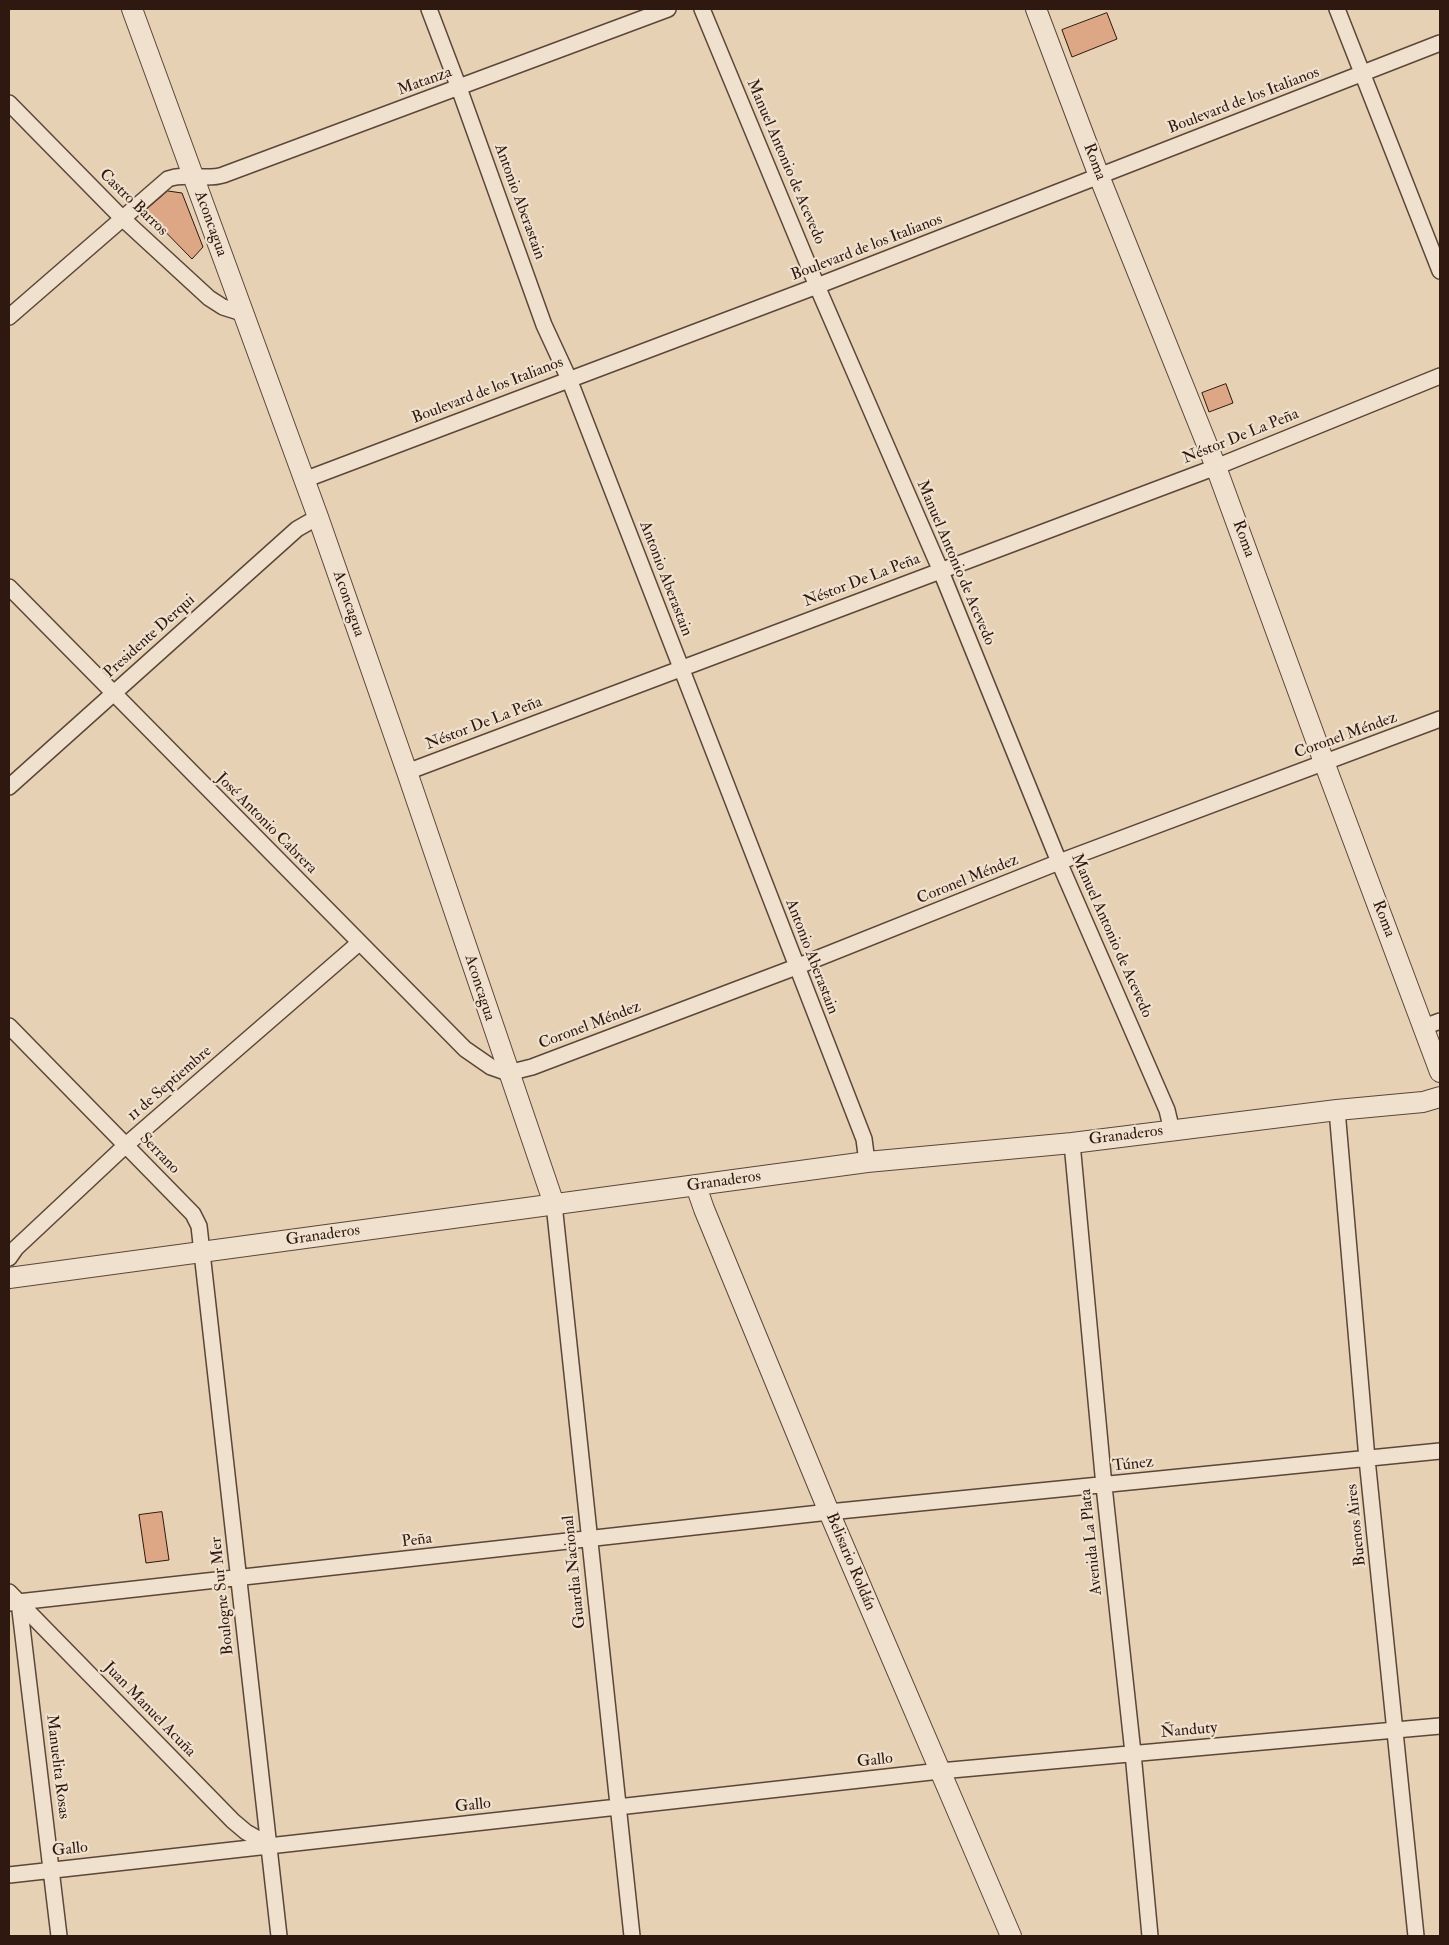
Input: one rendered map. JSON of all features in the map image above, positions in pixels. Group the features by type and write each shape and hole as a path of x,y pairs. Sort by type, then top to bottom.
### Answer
{"street":[{"name":"Aconcagua","path":"132,9 318,517 554,1204"},
{"name":"Antonio Aberastain","path":"429,9 460,88 544,325 569,379 864,1139 868,1162"},
{"name":"Matanza","path":"9,317 168,179 176,176 192,175 207,177 224,175 668,9"},
{"name":"Manuel Antonio de Acevedo","path":"702,9 817,286 940,570 1059,862 1168,1110 1172,1131"},
{"name":"Roma","path":"1036,9 1099,176 1216,467 1324,762 1432,1024 1440,1072"},
{"path":"1338,9 1440,271"},
{"name":"Boulevard de los Italianos","path":"304,480 817,286 1440,43"},
{"name":"Castro Barros","path":"9,103 122,218 209,298 223,307 242,313"},
{"name":"Néstor De La Peña","path":"407,772 1216,467 1440,376"},
{"name":"Presidente Derqui","path":"9,787 298,529 318,517"},
{"name":"José Antonio Cabrera","path":"9,587 465,1049 491,1067 508,1073"},
{"name":"Coronel Méndez","path":"508,1073 532,1066 796,967 1059,862 1440,719"},
{"name":"11 de Septiembre","path":"9,1258 16,1248 126,1145 359,943"},
{"name":"Serrano","path":"9,1026 193,1214 199,1226 202,1252"},
{"name":"Granaderos","path":"9,1278 868,1162 1072,1143 1337,1110 1423,1102 1440,1097"},
{"name":"Buenos Aires","path":"1337,1110 1367,1459 1416,1936"},
{"name":"Avenida La Plata","path":"1072,1143 1104,1486 1133,1753 1150,1936"},
{"name":"Belisario Roldán","path":"696,1186 704,1210 829,1512 1011,1936"},
{"name":"Guardia Nacional","path":"554,1204 588,1539 632,1936"},
{"name":"Boulogne Sur Mer","path":"202,1252 279,1936"},
{"name":"Túnez","path":"829,1512 1440,1451"},
{"name":"Peña","path":"12,1599 239,1579 829,1512"},
{"name":"Juan Manuel Acuña","path":"12,1599 233,1821 246,1832 269,1846"},
{"name":"Manuelita Rosas","path":"12,1599 52,1870 59,1936"},
{"name":"Ñanduty","path":"940,1771 1440,1726"},
{"name":"Gallo","path":"9,1875 940,1771"}],"building":[{"path":"1107,13 1117,39 1072,57 1062,30"},
{"path":"168,191 182,193 203,247 192,259 145,211"},
{"path":"1226,384 1233,403 1209,412 1202,393"},
{"path":"162,1512 169,1560 146,1563 139,1515"}]}
